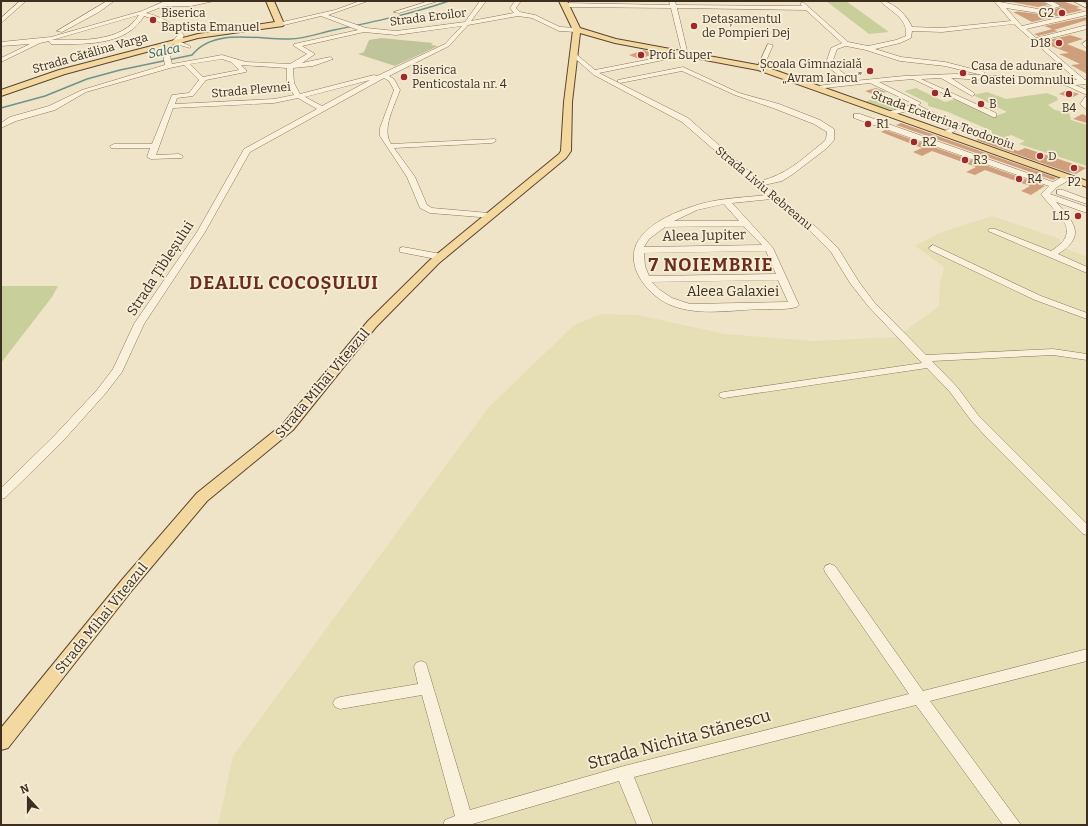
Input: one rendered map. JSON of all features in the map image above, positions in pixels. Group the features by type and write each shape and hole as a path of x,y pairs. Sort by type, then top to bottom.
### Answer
{"main road":[{"path":"270,1 280,24"},
{"path":"563,3 577,30"},
{"name":"Strada Cătălina Varga","path":"1,93 62,72 206,34 280,24"},
{"name":"Strada Ecaterina Teodoroiu","path":"577,30 610,40 760,68 1087,184"},
{"name":"Strada Mihai Viteazul","path":"1,742 127,585 202,497 288,427 372,324 441,257 489,216 532,184 558,162 566,151 568,102 577,30"}],"street":[{"path":"1,22 24,1"},
{"path":"1,60 27,49 97,11 110,1"},
{"path":"41,41 143,13 165,2 191,4 211,1"},
{"path":"280,24 323,15 365,1"},
{"path":"397,12 435,1"},
{"name":"Strada Țibleșului","path":"1,495 58,439 101,392 118,370 139,324 201,232 247,152 387,74 447,45 467,23 483,1"},
{"path":"518,1 513,10 518,14"},
{"path":"800,1 846,44"},
{"path":"866,48 909,37 909,29 902,16 883,1"},
{"path":"1000,3 1043,11 1058,6 1046,1"},
{"path":"1076,1 1087,6"},
{"path":"1016,6 1032,2"},
{"path":"563,3 672,4 808,8"},
{"path":"1000,3 1021,28 1085,82"},
{"path":"593,72 686,54 672,4"},
{"path":"1,44 102,39 130,29 136,24 143,13"},
{"path":"143,13 158,18 177,30 181,36 176,42 188,47"},
{"path":"1021,28 1087,13"},
{"name":"Strada Eroilor","path":"362,29 380,32 401,32 518,14 533,16 559,30 577,30"},
{"path":"323,15 362,29"},
{"path":"909,29 942,30 1016,22"},
{"path":"1034,40 1087,27"},
{"path":"290,66 312,54 296,45 362,29"},
{"path":"1087,42 1085,44 1087,47"},
{"path":"853,83 832,68 830,63 834,48 846,44 866,48 893,58 993,114"},
{"path":"760,68 770,45"},
{"path":"160,46 165,49 168,62"},
{"path":"1,53 27,49"},
{"path":"198,61 193,57 204,55 199,52"},
{"name":"Strada Liviu Rebreanu","path":"574,54 593,72 685,120 812,228 835,250 862,293 954,390 974,417 1087,531"},
{"path":"1,126 13,119 52,108 76,94 168,62 185,63 222,57 234,62 290,66 313,64 330,59"},
{"path":"185,63 195,75 202,79 244,71 234,62"},
{"name":"Strada Plevnei","path":"290,66 291,82 295,93 299,96"},
{"path":"818,88 873,82 913,69 956,66 1004,79"},
{"path":"620,81 683,69 737,94 776,106 816,122 831,131 830,140 824,146 790,172 779,179 759,184"},
{"path":"913,69 924,78 943,77 1004,79 1030,82 1085,82"},
{"path":"387,74 392,80 396,90 384,128 384,136 389,146 411,177 426,209 489,216"},
{"name":"Strada Țibleșului","path":"299,96 387,74"},
{"path":"943,77 972,94"},
{"path":"179,156 152,157 174,96 191,96 202,79"},
{"path":"873,82 917,103"},
{"path":"1064,82 1087,93"},
{"path":"27,122 58,112 82,95 105,85"},
{"path":"299,96 323,110"},
{"name":"Strada Plevnei","path":"171,106 274,101 299,96"},
{"path":"1087,98 1084,104 1087,108"},
{"path":"891,114 915,106 958,127 946,134"},
{"name":"Strada Ecaterina Teodoroiu","path":"857,116 1050,190"},
{"path":"389,146 492,141"},
{"path":"114,146 156,146"},
{"path":"1050,190 1068,177"},
{"path":"1050,190 1087,202"},
{"path":"1050,190 1087,210"},
{"path":"1050,190 1072,232 1072,236 1068,242 1052,254"},
{"path":"640,250 646,238 664,224 694,209 726,202 773,196"},
{"path":"646,279 782,277 769,248 726,202"},
{"path":"664,224 747,223"},
{"path":"992,231 1026,243 1087,270"},
{"name":"Aleea Jupiter","path":"640,250 769,248"},
{"path":"933,248 1044,301 1087,316"},
{"path":"403,250 441,257"},
{"name":"Aleea Galaxiei","path":"640,250 641,267 646,279 663,298 675,304 689,307 794,305 782,277"},
{"path":"724,395 927,362 1046,352 1087,357"},
{"path":"830,569 919,697 1013,825"},
{"name":"Strada Nichita Stănescu","path":"451,825 464,818 624,773 1087,655"},
{"path":"421,667 464,818"},
{"path":"340,703 427,688"},
{"path":"624,773 645,825"}],"shaded area":[{"path":"992,216 1060,239 1060,246 1087,257 1087,825 218,825 233,756 488,408 574,325 602,314 638,315 725,334 813,341 897,337 939,306 940,283 944,267 915,246 939,233"}],"green space":[{"path":"826,1 846,1 889,32 869,34"},
{"path":"381,38 433,43 431,45 438,46 395,66 358,54 364,52 369,40"},
{"path":"916,88 945,102 956,99 995,116 1007,112 973,95 987,92 1006,99 1047,93 1057,97 1058,100 1048,105 1055,110 1069,113 1071,120 1087,125 1087,166 1019,144 1025,141 1011,135 1005,138 992,134 992,131 948,112 928,106 928,103 904,91"},
{"path":"877,98 903,109 894,112 863,102"},
{"path":"1,286 58,286 52,297 1,363"}],"building":[{"path":"1006,1 1042,1 1048,5 1038,7"},
{"path":"1054,1 1062,1 1080,7 1076,8 1083,10 1032,22 1013,12 1038,14 1062,7"},
{"path":"1087,17 1087,20 1054,30 1058,31 1038,36 1034,34 1052,29 1044,26"},
{"path":"1070,35 1083,39 1067,44 1087,52 1087,74 1071,65 1080,64 1059,54 1069,53 1046,44 1054,42 1049,40"},
{"name":"Profi Super","path":"644,50 654,54 639,59 629,55"},
{"path":"876,88 886,92 875,95 865,91"},
{"name":"B4","path":"1067,90 1079,94 1071,98 1059,94"},
{"path":"1082,114 1087,116 1087,123 1073,119"},
{"path":"901,123 1057,178 1053,180 896,125"},
{"path":"885,130 1045,186 1031,195 1021,191 1030,186 985,170 975,175 966,172 976,167 932,151 922,156 913,152 922,148 881,132"},
{"path":"989,134 1001,138 993,142 1018,151 1025,148 1086,168 1076,174 1067,172 976,140"}],"waterway":[{"name":"Salca","path":"1,108 45,96 87,79 120,70 192,55 201,46 212,41 238,37 278,39 301,38 392,17 449,1"}],"place":[{"name":"G2","path":"1062,13"},
{"name":"Biserica Baptista Emanuel","path":"153,20"},
{"name":"Detașamentul de Pompieri Dej","path":"694,26"},
{"name":"D18","path":"1059,43"},
{"name":"Profi Super","path":"641,55"},
{"name":"Școala Gimnazială „Avram Iancu”","path":"870,71"},
{"name":"Casa de adunare a Oastei Domnului","path":"963,73"},
{"name":"Biserica Penticostala nr. 4","path":"404,77"},
{"name":"A","path":"935,93"},
{"name":"B4","path":"1069,94"},
{"name":"B","path":"981,104"},
{"name":"R1","path":"868,124"},
{"name":"R2","path":"914,142"},
{"name":"D","path":"1040,156"},
{"name":"R3","path":"965,160"},
{"name":"P2","path":"1074,168"},
{"name":"R4","path":"1019,179"},
{"name":"L15","path":"1078,216"}],"district":[{"name":"7 NOIEMBRIE","path":"711,265"},
{"name":"DEALUL COCOȘULUI","path":"284,283"}]}
